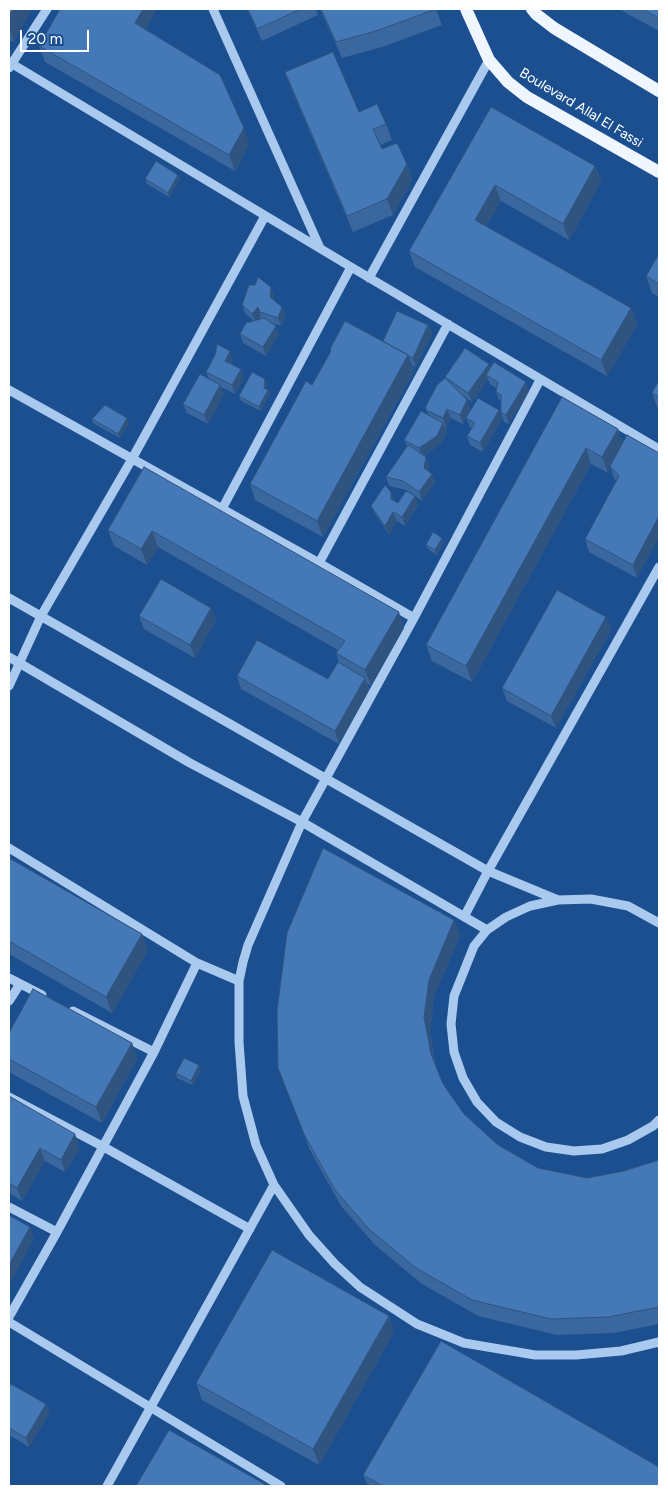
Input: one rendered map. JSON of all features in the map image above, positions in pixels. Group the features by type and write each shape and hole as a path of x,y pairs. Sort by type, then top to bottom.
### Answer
{"main road":[{"name":"Boulevard Allal El Fassi","path":"466,9 489,60 508,82 528,97 659,172"},
{"path":"532,9 554,28 659,91"}],"street":[{"path":"47,9 10,65 659,449"},
{"path":"213,9 320,248"},
{"path":"369,278 489,60"},
{"path":"9,686 42,616 132,459 266,216"},
{"path":"222,509 351,268"},
{"path":"319,563 448,324"},
{"path":"540,380 414,618 302,822 248,945 239,981 239,1042 243,1096 256,1145 274,1185 309,1235 335,1264 360,1287 417,1324 464,1343 535,1354 576,1355 621,1351 659,1342"},
{"path":"9,390 414,618"},
{"path":"464,917 659,567"},
{"path":"9,598 488,871 558,900"},
{"path":"9,656 190,763 302,822 487,930"},
{"path":"9,848 197,963 239,981"},
{"path":"659,923 628,906 591,899 558,900 530,906 506,916 487,930 474,946 454,996 451,1024 454,1052 463,1078 477,1102 496,1122 520,1137 546,1147 574,1151 602,1149 628,1140 653,1126 659,1120"},
{"path":"9,1317 154,1052 197,963"},
{"path":"9,978 47,998"},
{"path":"9,1001 20,984"},
{"path":"64,1007 154,1052"},
{"path":"9,1097 102,1146 250,1229"},
{"path":"107,1486 274,1185"},
{"path":"9,1207 57,1232"},
{"path":"9,1322 281,1486"}],"building":[{"path":"9,9 13,9 9,17"},
{"path":"60,9 143,9 135,23 220,75 244,128 229,155 39,46"},
{"path":"248,9 301,9 257,29"},
{"path":"321,9 436,9 376,31 336,42"},
{"path":"642,9 659,9 659,18"},
{"path":"333,52 359,112 377,104 386,124 373,129 382,149 397,143 407,164 387,199 347,216 285,72"},
{"path":"491,107 595,166 563,224 495,185 475,220 631,308 601,360 409,251"},
{"path":"156,161 178,175 168,193 145,179"},
{"path":"659,254 659,284 646,276"},
{"path":"258,277 271,287 270,297 282,307 278,318 260,312 258,307 252,314 242,305 249,285 255,285"},
{"path":"397,311 428,325 413,358 383,341"},
{"path":"264,318 276,326 263,347 240,334 246,323"},
{"path":"345,321 408,355 317,521 250,484 306,381 312,385"},
{"path":"217,344 230,351 225,361 241,369 232,385 206,372 215,355"},
{"path":"465,348 489,364 468,393 445,377"},
{"path":"494,362 526,382 506,415 501,413 501,395 496,391 498,382 486,375"},
{"path":"252,372 265,379 264,388 268,390 259,407 239,396"},
{"path":"200,374 220,385 204,415 183,404"},
{"path":"445,378 467,400 460,415 447,409 443,418 426,410 426,406 437,385"},
{"path":"659,380 659,397 652,393"},
{"path":"562,397 618,429 602,457 586,448 466,666 426,645"},
{"path":"478,398 499,410 480,443 467,436 475,423 466,418"},
{"path":"105,405 127,418 118,434 92,419"},
{"path":"421,411 443,423 437,436 419,448 404,440"},
{"path":"627,435 659,453 659,516 633,565 585,539 619,476 610,466"},
{"path":"408,445 426,457 424,468 432,474 419,492 403,481 386,477"},
{"path":"144,467 399,612 365,670 336,653 345,641 152,531 141,549 108,530"},
{"path":"385,485 391,492 391,499 398,503 406,491 415,496 402,517 393,512 385,526 371,506"},
{"path":"433,532 442,538 435,550 426,545"},
{"path":"161,579 211,608 190,645 139,616"},
{"path":"557,590 606,617 551,716 502,688"},
{"path":"257,640 328,679 338,662 365,678 335,731 237,676"},
{"path":"323,848 454,920 429,980 424,1017 431,1054 443,1084 464,1114 498,1145 538,1168 587,1178 624,1171 659,1160 659,1307 608,1317 551,1319 472,1300 416,1268 369,1229 335,1190 304,1134 278,1068 277,1011 287,933"},
{"path":"9,858 142,934 106,997 9,941"},
{"path":"33,989 132,1043 96,1107 9,1059 9,1033"},
{"path":"184,1058 199,1065 191,1081 176,1073"},
{"path":"9,1096 75,1134 61,1160 40,1148 17,1188 9,1183"},
{"path":"9,1215 30,1227 9,1265"},
{"path":"272,1250 389,1316 313,1449 196,1383"},
{"path":"441,1341 659,1467 659,1486 383,1486 363,1475"},
{"path":"11,1384 46,1404 26,1438 9,1428 9,1388"},
{"path":"169,1430 268,1486 136,1486"}]}
